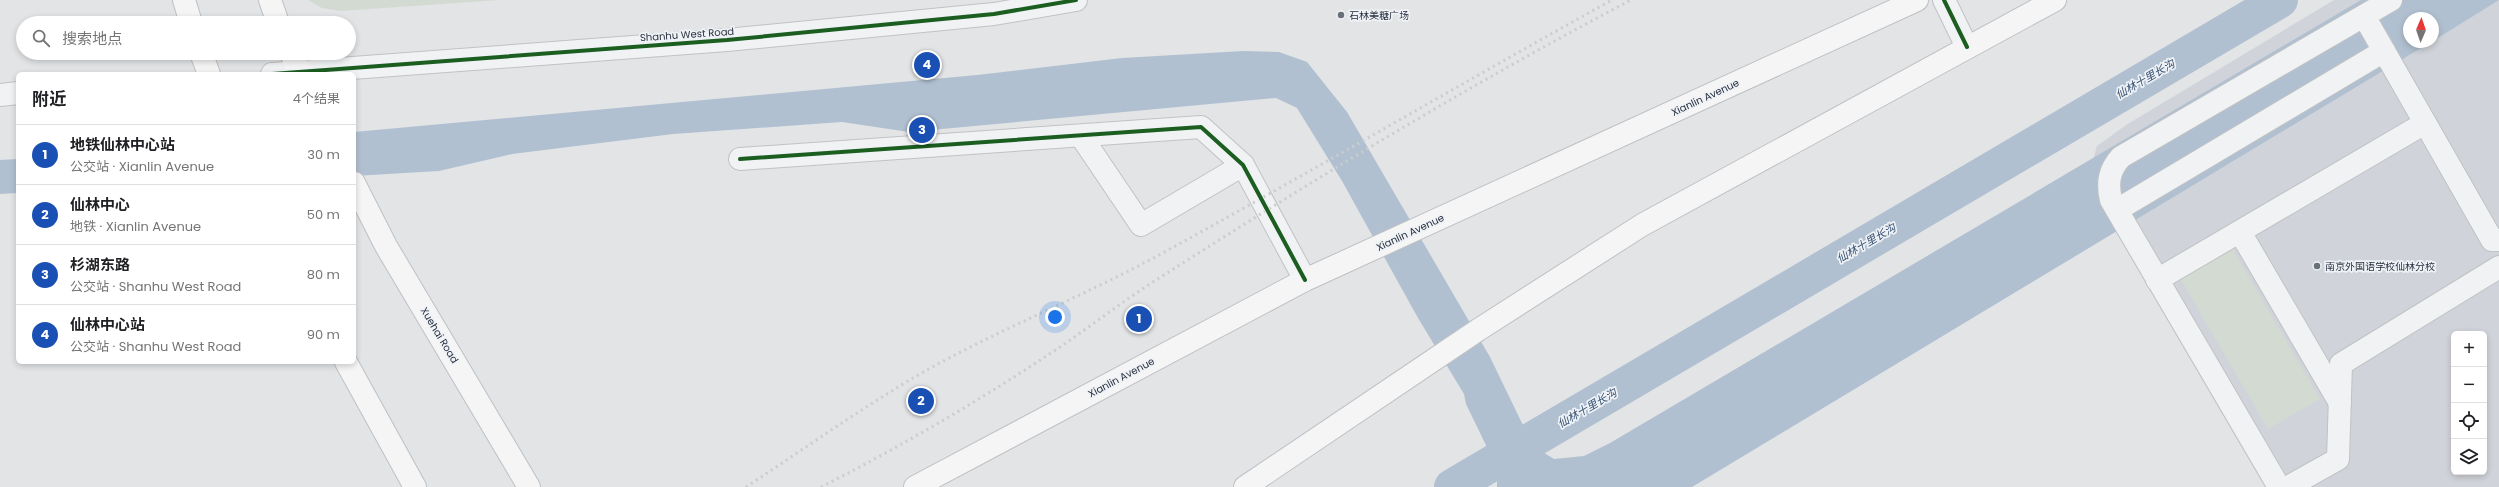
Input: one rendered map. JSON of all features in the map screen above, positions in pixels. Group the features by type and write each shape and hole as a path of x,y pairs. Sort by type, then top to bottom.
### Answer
{"main road":[{"path":"184,0 189,16"},
{"path":"270,0 276,16"},
{"name":"Xianlin Avenue","path":"915,487 1304,280 1917,0"},
{"path":"1245,487 1478,330 1642,225 2055,0"},
{"path":"204,60 208,72"},
{"name":"Xuehai Road","path":"356,187 386,246 529,487"},
{"path":"347,364 415,487"}],"street":[{"name":"Shanhu West Road","path":"278,72 297,66 735,39 994,14 1076,0"},
{"path":"1944,0 1967,47"},
{"path":"2279,487 2111,200 2108,181 2113,168 2121,157 2392,0"},
{"path":"2364,16 2492,240 2499,240"},
{"path":"2117,210 2384,51"},
{"path":"0,95 16,93"},
{"path":"2157,280 2425,123"},
{"path":"740,160 1201,127 1243,165 1304,280"},
{"path":"1081,136 1141,225 1243,165"},
{"path":"2240,232 2340,403"},
{"path":"2288,487 2338,459 2341,364 2499,267"}],"shaded area":[{"path":"308,0 500,0 340,11 322,8"},
{"name":"南京外国语学校仙林分校","path":"2334,0 2499,0 2499,487 2265,487 2096,198 2089,173 2097,146 2126,125"},
{"path":"2232,248 2320,399 2268,429 2180,278"}],"water":[{"path":"2361,0 2499,0 2439,37 2439,12 2403,12 2403,48 2421,48 1692,487 1497,487 1497,468 1466,404 1464,394 1418,318 1342,181 1297,108 1276,98 909,132 842,122 673,134 512,154 439,171 356,176 356,132 977,75 1122,58 1243,51 1279,52 1307,62 1347,112 1490,357 1533,446 1554,459 1584,456 1610,443"},
{"path":"16,159 16,193 0,194 0,160"}],"waterway":[{"name":"仙林十里长沟","path":"1452,487 2280,0"}],"railway":[{"path":"746,487 892,391 943,361 1159,255 1612,0"},
{"path":"821,487 909,440 995,389 1150,284 1394,133 1453,98 1631,0"}],"cycle path":[{"path":"299,72 727,40 994,14 1076,0"},
{"path":"1944,0 1967,47"},
{"path":"740,159 1201,127 1243,165 1305,280"}],"place":[{"name":"石林美糖广场","path":"1341,15"},
{"name":"仙林中心站","path":"927,65"},
{"name":"杉湖东路","path":"922,130"},
{"name":"南京外国语学校仙林分校","path":"2317,266"},
{"name":"地铁仙林中心站","path":"1139,319"},
{"name":"仙林中心","path":"921,401"}]}
